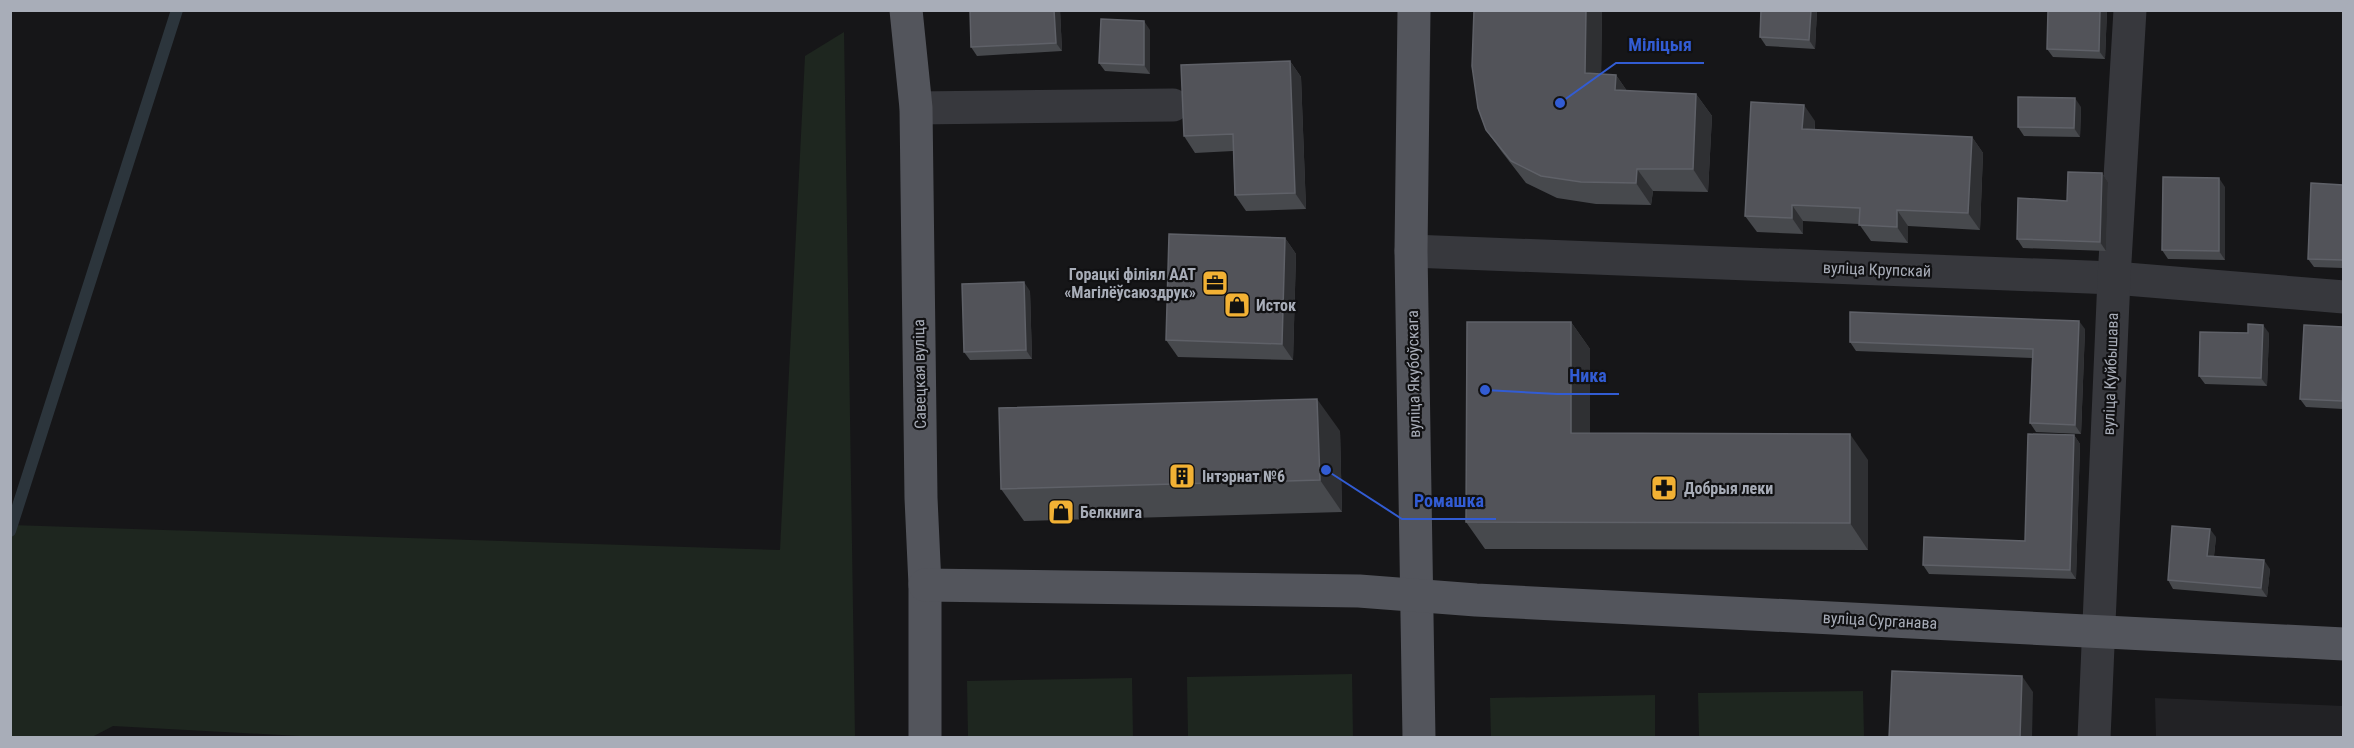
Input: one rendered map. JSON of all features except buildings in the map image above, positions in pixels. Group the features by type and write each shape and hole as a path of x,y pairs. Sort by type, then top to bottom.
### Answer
{"main road":[{"name":"Савецкая вуліца","path":"906,10 916,108 926,738"},
{"name":"вуліца Якубоўскага","path":"1414,10 1411,251 1419,738"},
{"name":"вуліца Сурганава","path":"925,585 1359,591 2343,644"}],"street":[{"name":"вуліца Куйбышава","path":"2094,738 2114,278 2130,10"},
{"path":"916,108 1173,105"},
{"name":"вуліца Крупскай","path":"1411,251 2114,278 2343,297"}],"shaded area":[{"path":"844,32 855,737 335,738 113,726 92,737 11,737 11,525 780,550 805,56"},
{"path":"1352,674 1353,737 1188,737 1187,677"},
{"path":"1132,678 1133,737 968,737 967,681"},
{"path":"1863,691 1864,737 1699,737 1698,693"},
{"path":"1655,695 1655,737 1491,737 1490,698"},
{"path":"2155,698 2343,706 2343,737 2156,737"}],"waterway":[{"path":"10,531 177,10"}],"place":[{"name":"Міліцыя","path":"1560,103"},
{"name":"Горацкі філіял ААТ «Магілёўсаюздрук»","path":"1215,283"},
{"name":"Исток","path":"1237,305"},
{"name":"Ника","path":"1485,390"},
{"name":"Ромашка","path":"1326,470"},
{"name":"Інтэрнат №6","path":"1182,476"},
{"name":"Добрыя леки","path":"1664,488"},
{"name":"Белкнига","path":"1061,512"}]}
